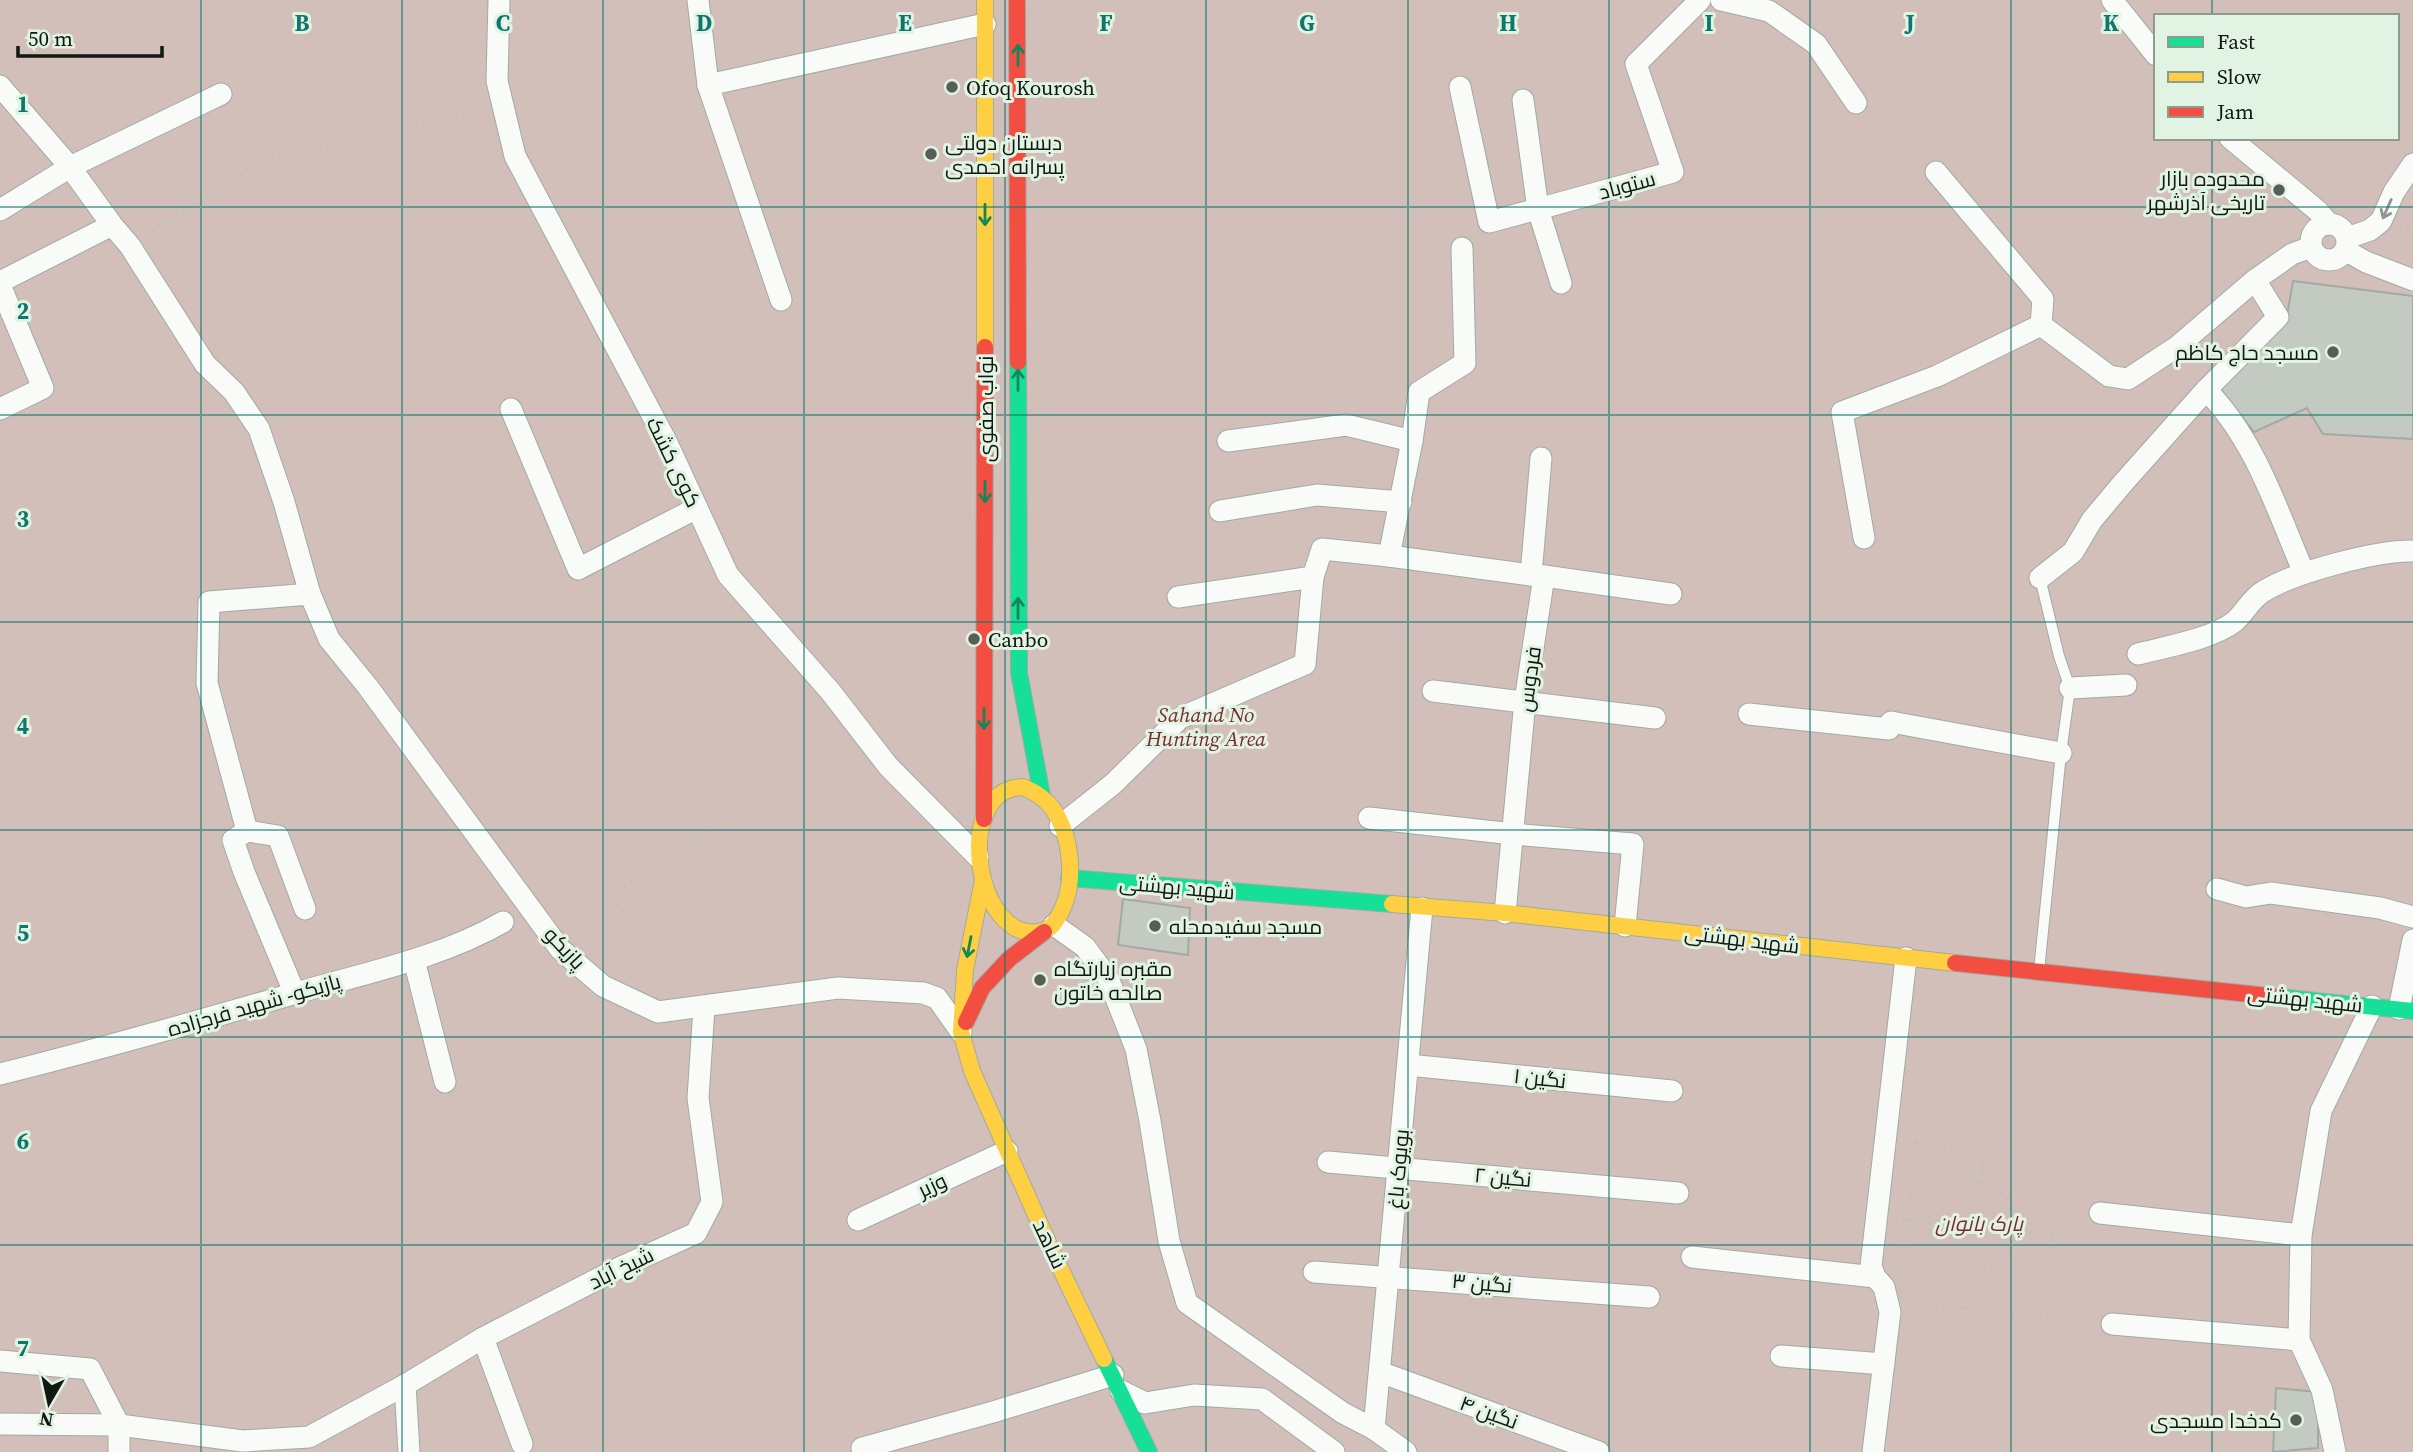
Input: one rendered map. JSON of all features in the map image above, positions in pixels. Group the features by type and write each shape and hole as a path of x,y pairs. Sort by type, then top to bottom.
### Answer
{"street":[{"name":"کوی کشک","path":"499,0 497,81 515,156 667,443 728,575 830,691 888,766 978,857"},
{"path":"698,0 708,85 781,300"},
{"name":"نواب صفوی","path":"984,819 985,0"},
{"name":"نواب صفوی","path":"1017,0 1018,673 1042,796"},
{"name":"ستوباد","path":"1538,209 1673,172 1636,64 1700,0"},
{"path":"1721,0 1768,6 1816,44 1856,103"},
{"path":"2112,0 2154,52"},
{"path":"708,85 985,24"},
{"name":"پازیکو","path":"0,86 70,167 130,246 205,363 234,392 259,429 284,502 310,594 329,639 368,687 561,949 603,986 658,1012 704,1008 838,988 923,993 937,998 961,1032"},
{"path":"1460,87 1489,222 1538,209"},
{"path":"0,210 70,167 221,94"},
{"path":"1523,100 1538,209 1561,283"},
{"path":"2232,140 2318,211 2329,224 2340,228 2346,244 2366,262 2413,280"},
{"path":"2329,224 2314,231 2311,247 2314,253 2324,260 2336,258 2346,244 2381,221 2394,192 2413,164"},
{"path":"1936,172 2043,299 2041,325"},
{"path":"0,409 43,388 0,284 112,225"},
{"path":"2041,325 2109,376 2128,379 2178,346 2255,280 2292,254 2311,247"},
{"path":"1389,556 1419,392 1465,363 1462,248"},
{"path":"2040,578 2073,552 2092,520 2206,390 2278,317 2255,280"},
{"path":"1864,538 1842,412 1937,376 2041,325"},
{"path":"2206,390 2234,421 2240,432 2257,464 2304,573"},
{"path":"511,409 578,569 697,508"},
{"path":"1228,441 1346,425 1412,441"},
{"name":"فردوس","path":"1505,913 1537,576 1541,458"},
{"path":"1220,511 1317,495 1401,502"},
{"path":"1060,826 1113,784 1180,718 1305,664 1313,577 1322,549 1671,594"},
{"path":"2138,654 2206,636 2234,622 2262,592 2304,573 2394,551 2413,551"},
{"path":"1178,597 1313,577"},
{"path":"247,831 207,683 209,602 310,594"},
{"path":"2070,688 2126,685"},
{"path":"1433,691 1655,718"},
{"path":"1749,714 1889,729 1891,722 2061,753"},
{"path":"961,1032 982,988 1009,959 1049,928 1062,911 1071,866 1067,842 1042,796 1023,787 1009,788 994,798 984,819 978,842 978,867 982,880 989,899 1003,920 1020,932 1049,928 1085,947 1108,978 1136,1049 1170,1241 1187,1303 1343,1413 1374,1429 1406,1452"},
{"path":"1369,818 1633,844 1625,926"},
{"path":"295,994 233,840 247,831 278,836 305,909"},
{"name":"شهید بهشتی","path":"1069,878 1505,913 2406,1010"},
{"name":"شاهد","path":"982,880 965,970 961,1032 972,1071 1050,1247 1149,1452"},
{"path":"2217,890 2246,897 2271,893 2380,908 2413,917"},
{"name":"بویوک باغ","path":"1374,1429 1422,908"},
{"name":"پازیکو- شهید فرجزاده","path":"0,1074 84,1054 414,960 503,922"},
{"path":"2406,1010 2413,940"},
{"path":"1873,1452 1890,1312 1884,1287 1875,1277 1871,1266 1906,958"},
{"path":"414,960 446,1082"},
{"path":"2335,1452 2322,1390 2299,1340 2301,1235 2321,1111 2372,1006"},
{"name":"شیخ آباد","path":"0,1424 119,1425 243,1441 309,1437 405,1385 483,1338 619,1268 696,1233 712,1202 698,1098 704,1008"},
{"name":"نگین ۱","path":"1408,1065 1672,1091"},
{"name":"وزیر","path":"858,1220 1007,1151"},
{"name":"نگین ۲","path":"1328,1162 1678,1193"},
{"path":"2100,1213 2301,1235"},
{"path":"1692,1257 1875,1277"},
{"name":"نگین ۳","path":"1314,1272 1649,1297"},
{"path":"2112,1324 2299,1340"},
{"path":"483,1338 522,1444"},
{"path":"1781,1356 1884,1364"},
{"path":"0,1361 90,1370 119,1425 119,1452"},
{"name":"نگین ۴","path":"1380,1372 1599,1452"},
{"path":"862,1448 993,1412 1117,1383 1144,1403 1194,1395 1262,1399 1326,1446 1343,1413"},
{"path":"405,1385 409,1452"}],"lane":[{"path":"2039,971 2070,688 2059,656 2040,578"}],"path":[{"path":"130,246 260,161 503,106"},
{"path":"681,1010 612,894 755,799"},
{"path":"1916,1143 2058,1158 2048,1317 1899,1301 1908,1218 1916,1143"},
{"path":"1981,1183 1984,1151"},
{"path":"1961,1182 1987,1183 2008,1198 2018,1221 2013,1246 1996,1265 1972,1271 1947,1263 1931,1244 1928,1218 1940,1195 1961,1182"},
{"path":"1875,1225 1908,1218 1928,1218"},
{"path":"2016,1230 2053,1236"},
{"path":"1966,1308 1972,1271"}],"green space":[{"name":"Sahand No Hunting Area","path":"0,0 2413,0 2413,1452 0,1452"}],"building":[{"name":"مسجد حاج کاظم","path":"2293,281 2413,296 2413,439 2323,434 2307,408 2254,432 2219,387 2287,316"},
{"name":"مسجد سفیدمحله","path":"1123,899 1190,908 1188,955 1118,945"},
{"name":"کدخدا مسجدی","path":"2276,1388 2318,1392 2318,1448 2273,1452"}],"traffic: fast":[{"path":"1018,362 1019,673 1042,796"},
{"path":"1069,878 1392,904"},
{"path":"2278,997 2413,1011"},
{"path":"1104,1359 1149,1452"}],"traffic: slow":[{"path":"985,0 985,347"},
{"path":"1023,787 1039,796 1053,809 1064,833 1070,860 1066,900 1054,923 1043,931 1020,930 1001,916 988,894 980,866 980,838 986,812 1000,794 1023,787"},
{"path":"983,880 965,970 961,1032 972,1071 1050,1247 1104,1359"},
{"path":"1392,904 1505,913 1955,963"}],"traffic: jam":[{"path":"1017,0 1018,362"},
{"path":"984,819 985,347"},
{"path":"966,1022 982,988 1009,959 1044,932"},
{"path":"1955,963 2278,997"}],"place":[{"name":"Ofoq Kourosh","path":"952,87"},
{"name":"دبستان دولتی پسرانه احمدی","path":"931,154"},
{"name":"محدوده بازار تاریخی آذرشهر","path":"2279,190"},
{"name":"مسجد حاج کاظم","path":"2333,352"},
{"name":"Canbo","path":"974,639"},
{"name":"مسجد سفیدمحله","path":"1155,926"},
{"name":"مقبره زیارتگاه صالحه خاتون","path":"1040,980"},
{"name":"کدخدا مسجدی","path":"2296,1420"}],"park label":[{"name":"پارک بانوان","path":"1979,1223"}]}
